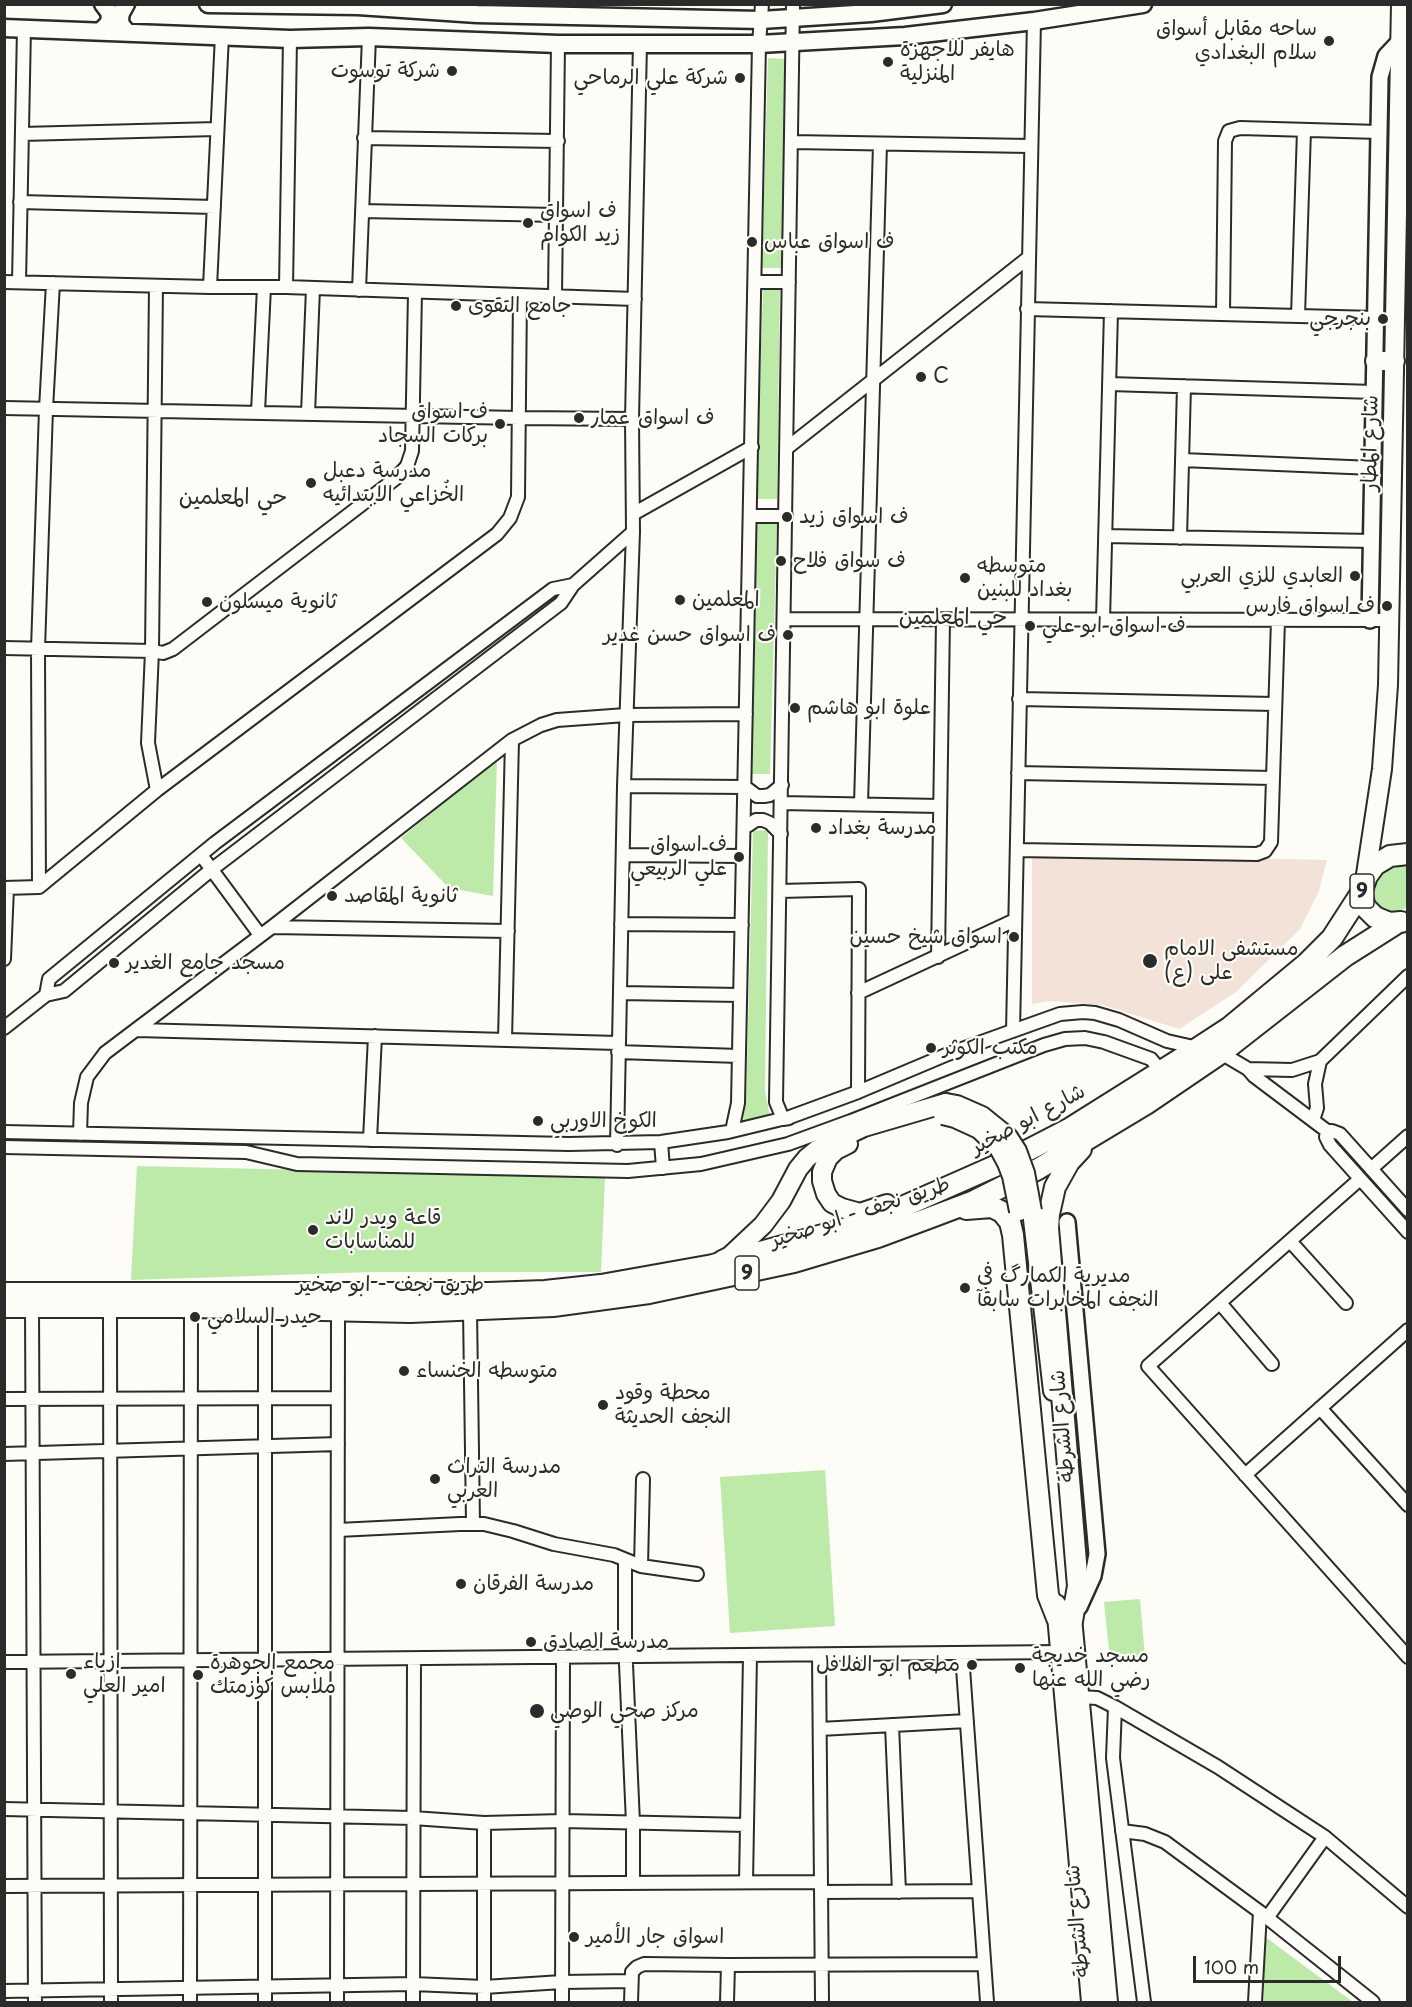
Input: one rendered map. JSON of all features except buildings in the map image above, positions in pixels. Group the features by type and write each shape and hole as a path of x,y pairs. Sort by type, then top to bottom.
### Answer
{"highway":[{"name":"9","path":"1198,1048 1230,1027 1306,964 1332,938 1372,869 1390,856 1407,854"},
{"name":"9","path":"1363,887 1365,907 1375,917 1383,922 1402,921"},
{"name":"طريق نجف - ابو صخير","path":"4,1293 410,1292 470,1310 553,1306 668,1289 804,1260 878,1237 974,1201 1038,1169 1146,1104 1221,1053 1346,956 1402,921"},
{"name":"شارع ابو صخير","path":"601,1285 713,1265 841,1230 882,1216 1011,1159 1069,1129 1198,1048"},
{"path":"1065,1619 1078,1586 1049,1257 1049,1214 1055,1187 1069,1162 1107,1126"},
{"path":"929,1218 960,1210 992,1207 1002,1212 1010,1222 1017,1268 1048,1595 1065,1619"},
{"name":"طريق نجف - ابو صخير","path":"4,1307 191,1307 410,1312 448,1303 601,1285"},
{"path":"410,1292 414,1302 410,1312"}],"main road":[{"path":"100,32 108,24 110,18 103,4"},
{"path":"126,4 120,19 121,25 129,34"},
{"path":"208,4 358,5 477,14 871,13 943,4"},
{"path":"4,28 290,39 369,37 474,39 558,44 759,44 905,36 1034,21 1143,4"},
{"name":"شارع المطار","path":"1363,887 1385,739 1390,620 1401,4"},
{"path":"448,13 455,21 454,31 448,39"},
{"path":"474,39 470,25 477,14"},
{"path":"1375,361 1395,361"},
{"path":"944,1109 836,1150 828,1158 822,1172 822,1181 832,1203 860,1212 876,1209 917,1193 946,1188"},
{"path":"713,1265 730,1256 763,1225 781,1201 798,1169 818,1149 864,1127 944,1109"},
{"name":"شارع الشرطة","path":"944,1109 955,1118 979,1129 999,1148 1008,1163 1025,1211 1065,1619 1080,1697 1089,1894 1091,2002"},
{"name":"شارع الشرطة","path":"1065,1619 1060,1652 1087,1867"},
{"name":"شارع الشرطة","path":"1089,1894 1108,2002"}],"street":[{"path":"728,1132 732,1131 738,1103 759,44 762,12"},
{"path":"793,12 776,1102 783,1119 790,1117 858,1092 948,1054 1060,1014 1083,1012 1107,1016 1167,1041 1198,1048"},
{"path":"1013,1031 1034,21"},
{"path":"19,282 24,28"},
{"path":"210,287 222,35"},
{"path":"359,290 369,37"},
{"path":"286,287 290,39"},
{"path":"1370,620 1381,69 1390,50 1401,40"},
{"path":"617,1145 622,855 633,532 632,419 640,43"},
{"path":"555,296 558,44"},
{"path":"1223,314 1226,135 1240,128 1379,132"},
{"path":"22,134 216,129"},
{"path":"1298,316 1304,130"},
{"path":"364,138 558,141"},
{"path":"792,142 1030,146"},
{"path":"861,804 880,144"},
{"path":"20,202 214,207"},
{"path":"362,211 556,215"},
{"path":"787,448 1028,258"},
{"path":"4,282 286,287 635,299"},
{"path":"756,282 789,282"},
{"path":"39,887 38,649 46,409 53,283"},
{"path":"156,286 152,651 148,743 157,790"},
{"path":"258,412 264,287"},
{"path":"308,414 312,288"},
{"path":"4,648 163,653 173,649 395,479 407,466 412,452 415,292"},
{"path":"4,959 6,888 39,887 157,790 497,534 510,518 518,497 520,295"},
{"path":"1027,309 1376,318"},
{"path":"1103,620 1111,311"},
{"path":"1109,384 1374,393"},
{"path":"1180,538 1184,386"},
{"path":"4,408 632,419"},
{"path":"633,514 752,447"},
{"path":"1182,460 1373,468"},
{"path":"751,516 786,516"},
{"path":"4,1028 46,994 64,991 211,870 561,603 573,585 633,532"},
{"path":"1105,536 1372,542"},
{"path":"46,994 49,979 201,855 372,723 553,589 573,585"},
{"path":"784,619 1390,620"},
{"path":"938,957 943,620"},
{"path":"1017,850 1262,853 1269,847 1271,842 1278,620"},
{"path":"1019,699 1275,704"},
{"path":"81,1134 81,1103 87,1077 105,1053 272,927 512,740 556,720 626,715 746,714"},
{"path":"372,723 382,738"},
{"path":"505,1040 512,740"},
{"path":"1018,773 1273,778"},
{"path":"624,786 745,787 756,796 764,796 770,795 782,785"},
{"path":"781,803 940,806"},
{"path":"744,828 756,820 763,820 770,823 781,834"},
{"path":"201,855 260,935"},
{"path":"622,855 743,856"},
{"path":"780,891 859,889 858,1092"},
{"path":"858,993 1015,920"},
{"path":"621,924 742,925"},
{"path":"272,927 508,931"},
{"path":"1248,1069 1292,1070 1320,1060 1407,976"},
{"path":"620,993 740,995"},
{"path":"137,1030 505,1040 739,1056"},
{"path":"370,1140 375,1036"},
{"path":"4,1148 246,1152 297,1164 628,1171 701,1164 788,1144 1044,1045 1065,1039 1085,1038 1104,1042 1151,1059 1161,1071"},
{"path":"1221,1053 1248,1069 1326,1131 1340,1134 1407,1210"},
{"path":"1313,1120 1317,1108 1315,1084 1320,1060"},
{"path":"4,1132 617,1145 661,1142 728,1132 790,1117"},
{"path":"1326,1131 1330,1145 1407,1232"},
{"path":"1371,1169 1407,1136"},
{"path":"246,1138 246,1152"},
{"path":"661,1142 663,1168"},
{"path":"1360,1179 1149,1366 1407,1657"},
{"name":"شارع الشرطة","path":"1065,1619 1093,1576 1097,1554 1067,1222"},
{"path":"1290,1241 1346,1303"},
{"path":"1220,1303 1272,1364"},
{"path":"32,1307 35,1996"},
{"path":"190,2002 191,1307"},
{"path":"110,1308 111,2002"},
{"path":"265,1308 265,2002"},
{"path":"337,2002 338,1310"},
{"path":"470,1310 473,1523"},
{"path":"1245,1475 1407,1330"},
{"path":"4,1398 338,1398"},
{"path":"1320,1408 1407,1505"},
{"path":"4,1454 338,1444"},
{"path":"641,1566 643,1479"},
{"path":"338,1530 473,1523 513,1531 565,1547 607,1553 641,1566 697,1574"},
{"path":"625,1560 633,1883"},
{"path":"4,1662 1060,1652"},
{"path":"962,1654 987,2002"},
{"path":"819,1655 822,2002"},
{"path":"746,1882 750,1656"},
{"path":"562,2002 563,1657"},
{"path":"413,2002 414,1659"},
{"path":"1080,1697 1097,1698 1194,1751 1325,1838 1407,1907"},
{"path":"1115,1707 1113,1758 1144,2002"},
{"path":"820,1729 967,1721"},
{"path":"892,1725 899,1892"},
{"path":"4,1809 413,1818 484,1823 563,1821 747,1825"},
{"path":"484,1823 484,2002"},
{"path":"1122,1831 1145,1834 1165,1842 1264,1915 1373,2002"},
{"path":"1255,2002 1264,1915 1325,1838"},
{"path":"4,1886 746,1882 899,1892 979,1891"},
{"path":"631,2002 632,1972 637,1966 644,1964 984,1964"},
{"path":"727,2002 728,1965"},
{"path":"4,1991 35,1996 111,1989 413,1984 484,1987 562,1982 631,1981"}],"shaded area":[{"name":"مستشفی الامام علی (ع)","path":"1032,853 1327,860 1319,891 1300,929 1236,992 1179,1029 1103,1005 1049,1001 1032,1004"}],"green space":[{"path":"768,58 785,59 784,268 762,268"},
{"path":"763,287 780,287 777,499 756,499"},
{"path":"777,520 770,774 752,774 757,521"},
{"path":"497,758 493,896 449,888 401,838"},
{"path":"768,830 765,1091 770,1116 743,1120 746,1103 753,831"},
{"path":"1407,863 1407,907 1398,912 1385,912 1377,906 1372,896 1376,879 1380,873 1393,864"},
{"path":"137,1166 605,1177 601,1272 372,1272 131,1280"},
{"path":"825,1470 835,1626 730,1633 720,1477"},
{"path":"1140,1599 1145,1657 1110,1660 1104,1602"},
{"path":"1264,1936 1353,2002 1263,2002"}],"place":[{"name":"ساحه مقابل أسواق سلام البغدادي","path":"1329,41"},
{"name":"هايفر للاجهزة المنزلية","path":"888,62"},
{"name":"شركة توسوت","path":"452,71"},
{"name":"شركة علي الرماحي","path":"740,78"},
{"name":"ف اسواق زيد الكوام","path":"528,223"},
{"name":"ف اسواق عباس","path":"752,242"},
{"name":"جامع التقوى","path":"456,306"},
{"name":"بنجرجي","path":"1383,319"},
{"name":"C","path":"921,377"},
{"name":"ف اسواق عمار","path":"579,418"},
{"name":"ف اسواق بركات السجاد","path":"500,424"},
{"name":"مدرسة دعبل الخُزاعي الابتدائيه","path":"311,483"},
{"name":"ف اسواق زيد","path":"787,517"},
{"name":"ف سواق فلاح","path":"781,561"},
{"name":"العابدي للزي العربي","path":"1355,576"},
{"name":"متوسطه بغداد للبنين","path":"965,578"},
{"name":"المعلمين","path":"680,600"},
{"name":"ثانوية ميسلون","path":"207,602"},
{"name":"ف اسواق فارس","path":"1387,606"},
{"name":"ف اسواق ابو علي","path":"1030,626"},
{"name":"ف اسواق حسن غدير","path":"788,635"},
{"name":"علوة ابو هاشم","path":"795,708"},
{"name":"مدرسة بغداد","path":"816,828"},
{"name":"ف اسواق علي الربيعي","path":"739,857"},
{"name":"ثانوية المقاصد","path":"332,896"},
{"name":"اسواق شيخ حسين","path":"1014,937"},
{"name":"مستشفی الامام علی (ع)","path":"1150,961"},
{"name":"مسجد جامع الغدير","path":"114,963"},
{"name":"مكتب الكوثر","path":"931,1048"},
{"name":"الكوخ الاوربي","path":"538,1121"},
{"name":"قاعة ويدر لاند للمناسابات","path":"313,1230"},
{"name":"مديرية الكمارگ في النجف المخابرات سابقآ","path":"965,1288"},
{"name":"حيدر السلامي","path":"195,1317"},
{"name":"متوسطه الخنساء","path":"404,1371"},
{"name":"محطة وقود النجف الحديثة","path":"603,1405"},
{"name":"مدرسة التراث العربي","path":"435,1479"},
{"name":"مدرسة الفرقان","path":"461,1584"},
{"name":"مدرسة الصادق","path":"531,1642"},
{"name":"مطعم ابو الفلافل","path":"972,1665"},
{"name":"مسجد خديجة رضي الله عنها","path":"1020,1668"},
{"name":"ازياء امير العلي","path":"71,1674"},
{"name":"مجمع الجوهرة ملابس كوزمتك","path":"198,1675"},
{"name":"مركز صحي الوصي","path":"537,1711"},
{"name":"اسواق جار الأمير","path":"574,1937"}],"district":[{"name":"حي المعلمین","path":"233,498"},
{"name":"حي المعلمين","path":"953,618"}]}
